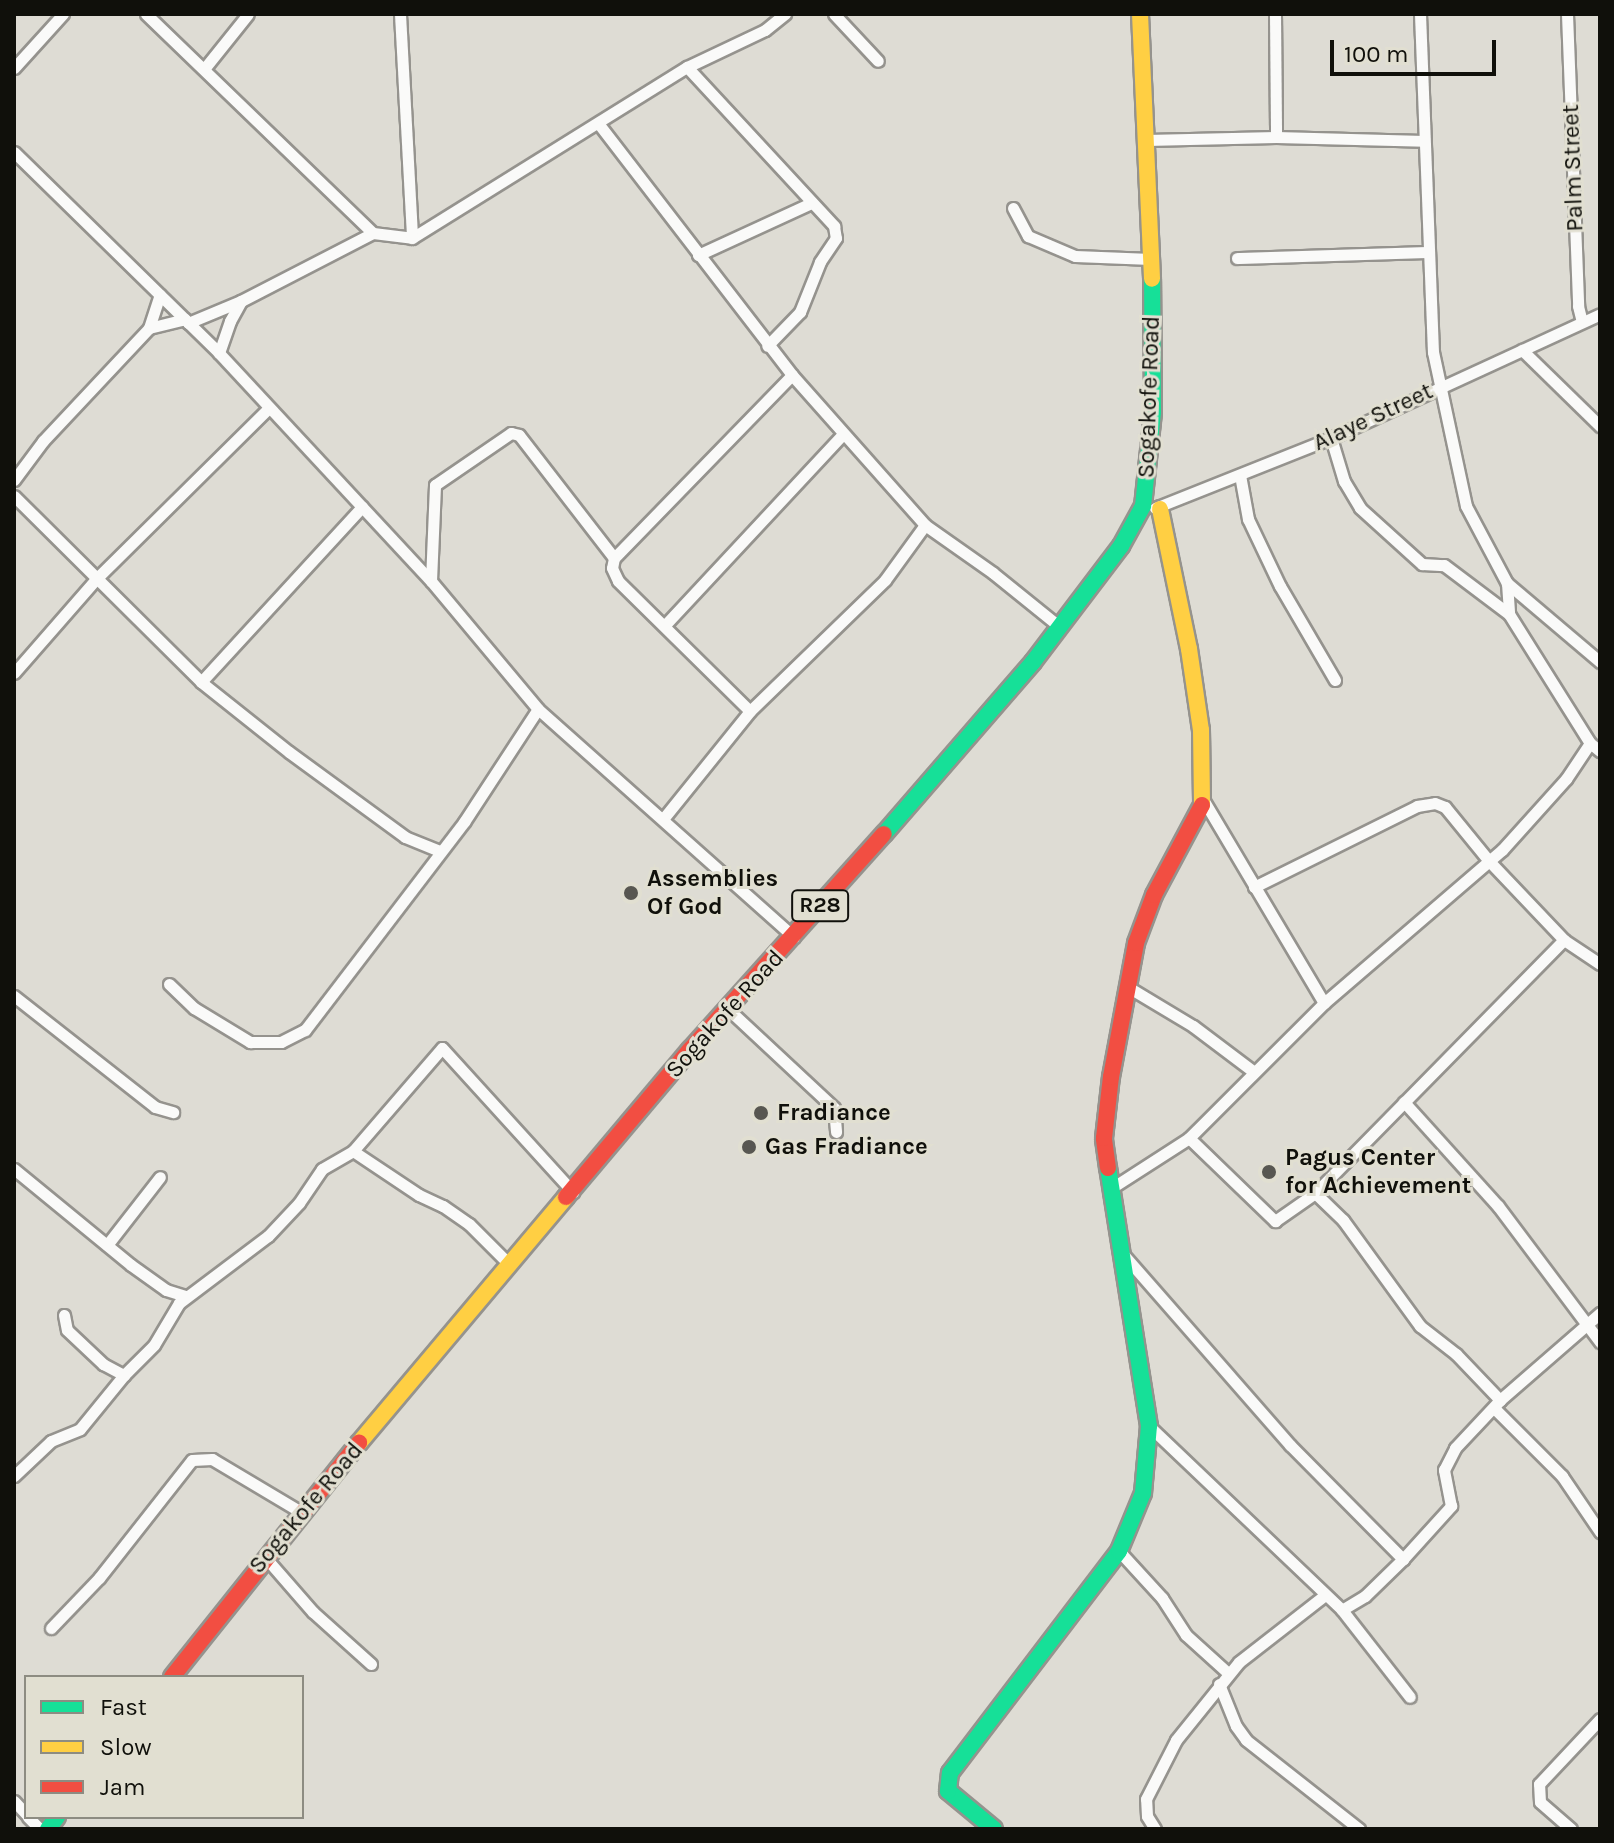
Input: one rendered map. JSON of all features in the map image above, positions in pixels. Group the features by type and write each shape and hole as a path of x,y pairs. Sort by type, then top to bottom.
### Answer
{"main road":[{"name":"Sogakofe Road","path":"174,1675 301,1512 728,1009 794,937 1060,627 1151,508 1151,259 1140,14"},
{"path":"994,1829 948,1791 950,1773 1119,1551 1143,1493 1149,1426 1104,1138 1136,943 1154,895 1204,801 1201,730 1189,649 1151,508"}],"street":[{"path":"14,68 63,14"},
{"path":"146,14 373,233"},
{"path":"204,69 248,14"},
{"path":"400,14 412,238"},
{"path":"149,328 187,321 241,301 373,233 412,238 687,67 765,30 785,14"},
{"path":"834,14 878,61"},
{"path":"1275,14 1276,137"},
{"path":"1420,14 1429,252 1438,387 1466,506 1507,583 1600,662"},
{"name":"Palm Street","path":"1567,14 1578,306 1582,322"},
{"path":"687,67 834,226 836,238 820,262 800,312 767,346"},
{"path":"598,123 767,346 842,435 925,525 993,573 1060,627"},
{"path":"1146,140 1276,137 1424,141"},
{"path":"14,152 219,353 431,581 538,709 794,937"},
{"path":"698,255 811,203"},
{"path":"1013,208 1028,236 1075,256 1151,259"},
{"path":"1237,258 1429,252"},
{"path":"14,480 43,441 149,328 160,295"},
{"path":"219,353 241,301"},
{"name":"Alaye Street","path":"1151,508 1331,438 1600,314"},
{"path":"1522,350 1600,426"},
{"path":"750,711 618,581 612,568 614,558 792,375"},
{"path":"14,673 95,580 269,408"},
{"path":"431,581 435,485 511,433 519,435 614,558"},
{"path":"665,625 842,435"},
{"path":"1331,438 1344,481 1360,508 1422,564 1444,565 1509,614 1590,743 1600,751"},
{"path":"1240,475 1248,519 1280,586 1335,680"},
{"path":"14,496 95,580 201,682 289,752 405,837 439,851"},
{"path":"201,682 362,507"},
{"path":"663,819 750,711 885,580 925,525"},
{"path":"1507,583 1509,614"},
{"path":"169,984 194,1008 250,1042 281,1042 298,1035 357,965 439,851 464,822 538,709"},
{"path":"1110,1189 1189,1138 1324,1003 1489,861 1566,779 1590,743"},
{"path":"1204,801 1324,1003"},
{"path":"1254,887 1417,806 1435,803 1445,807 1489,861 1564,940 1600,964"},
{"path":"1189,1138 1275,1221 1315,1193 1564,940"},
{"path":"1128,987 1193,1026 1254,1072"},
{"path":"14,996 155,1107 173,1112"},
{"path":"728,1009 834,1108 836,1132"},
{"path":"14,1476 51,1441 80,1429 124,1375 154,1345 186,1296 268,1236 299,1203 322,1169 353,1151 442,1048 573,1192"},
{"path":"1404,1102 1498,1206 1600,1342"},
{"path":"353,1151 456,1215 510,1265"},
{"path":"14,1169 166,1290 186,1296"},
{"path":"107,1245 160,1177"},
{"path":"1315,1193 1343,1220 1420,1326 1456,1354 1562,1476 1600,1532"},
{"path":"1120,1250 1290,1445 1403,1559"},
{"path":"1342,1610 1365,1596 1451,1506 1444,1470 1455,1448 1498,1404 1600,1313"},
{"path":"64,1315 67,1330 103,1364 124,1375"},
{"path":"1149,1426 1342,1610 1410,1697"},
{"path":"51,1628 99,1578 192,1460 202,1457 212,1459 301,1512"},
{"path":"1119,1551 1162,1598 1186,1635 1228,1673"},
{"path":"265,1557 313,1612 371,1664"},
{"path":"1155,1829 1147,1816 1146,1799 1176,1740 1228,1673 1325,1595"},
{"path":"1219,1684 1236,1726 1246,1740 1359,1829"},
{"path":"1571,1829 1540,1802 1539,1784 1600,1719"}],"traffic: fast":[{"path":"884,834 1033,662 1121,546 1143,506 1153,412 1152,279"},
{"path":"994,1829 948,1791 950,1773 1119,1551 1143,1493 1149,1426 1108,1168"},
{"path":"48,1829 56,1819"}],"traffic: slow":[{"path":"1140,14 1152,279"},
{"path":"1160,509 1189,649 1201,730 1202,805"},
{"path":"359,1443 566,1197"}],"traffic: jam":[{"path":"1108,1168 1104,1138 1111,1077 1136,943 1154,895 1202,805"},
{"path":"566,1197 690,1050 884,834"},
{"path":"174,1675 359,1443"}],"place":[{"name":"Assemblies Of God","path":"631,893"},
{"name":"Fradiance","path":"761,1113"},
{"name":"Gas Fradiance","path":"749,1147"},
{"name":"Pagus Center for Achievement","path":"1269,1172"}]}
